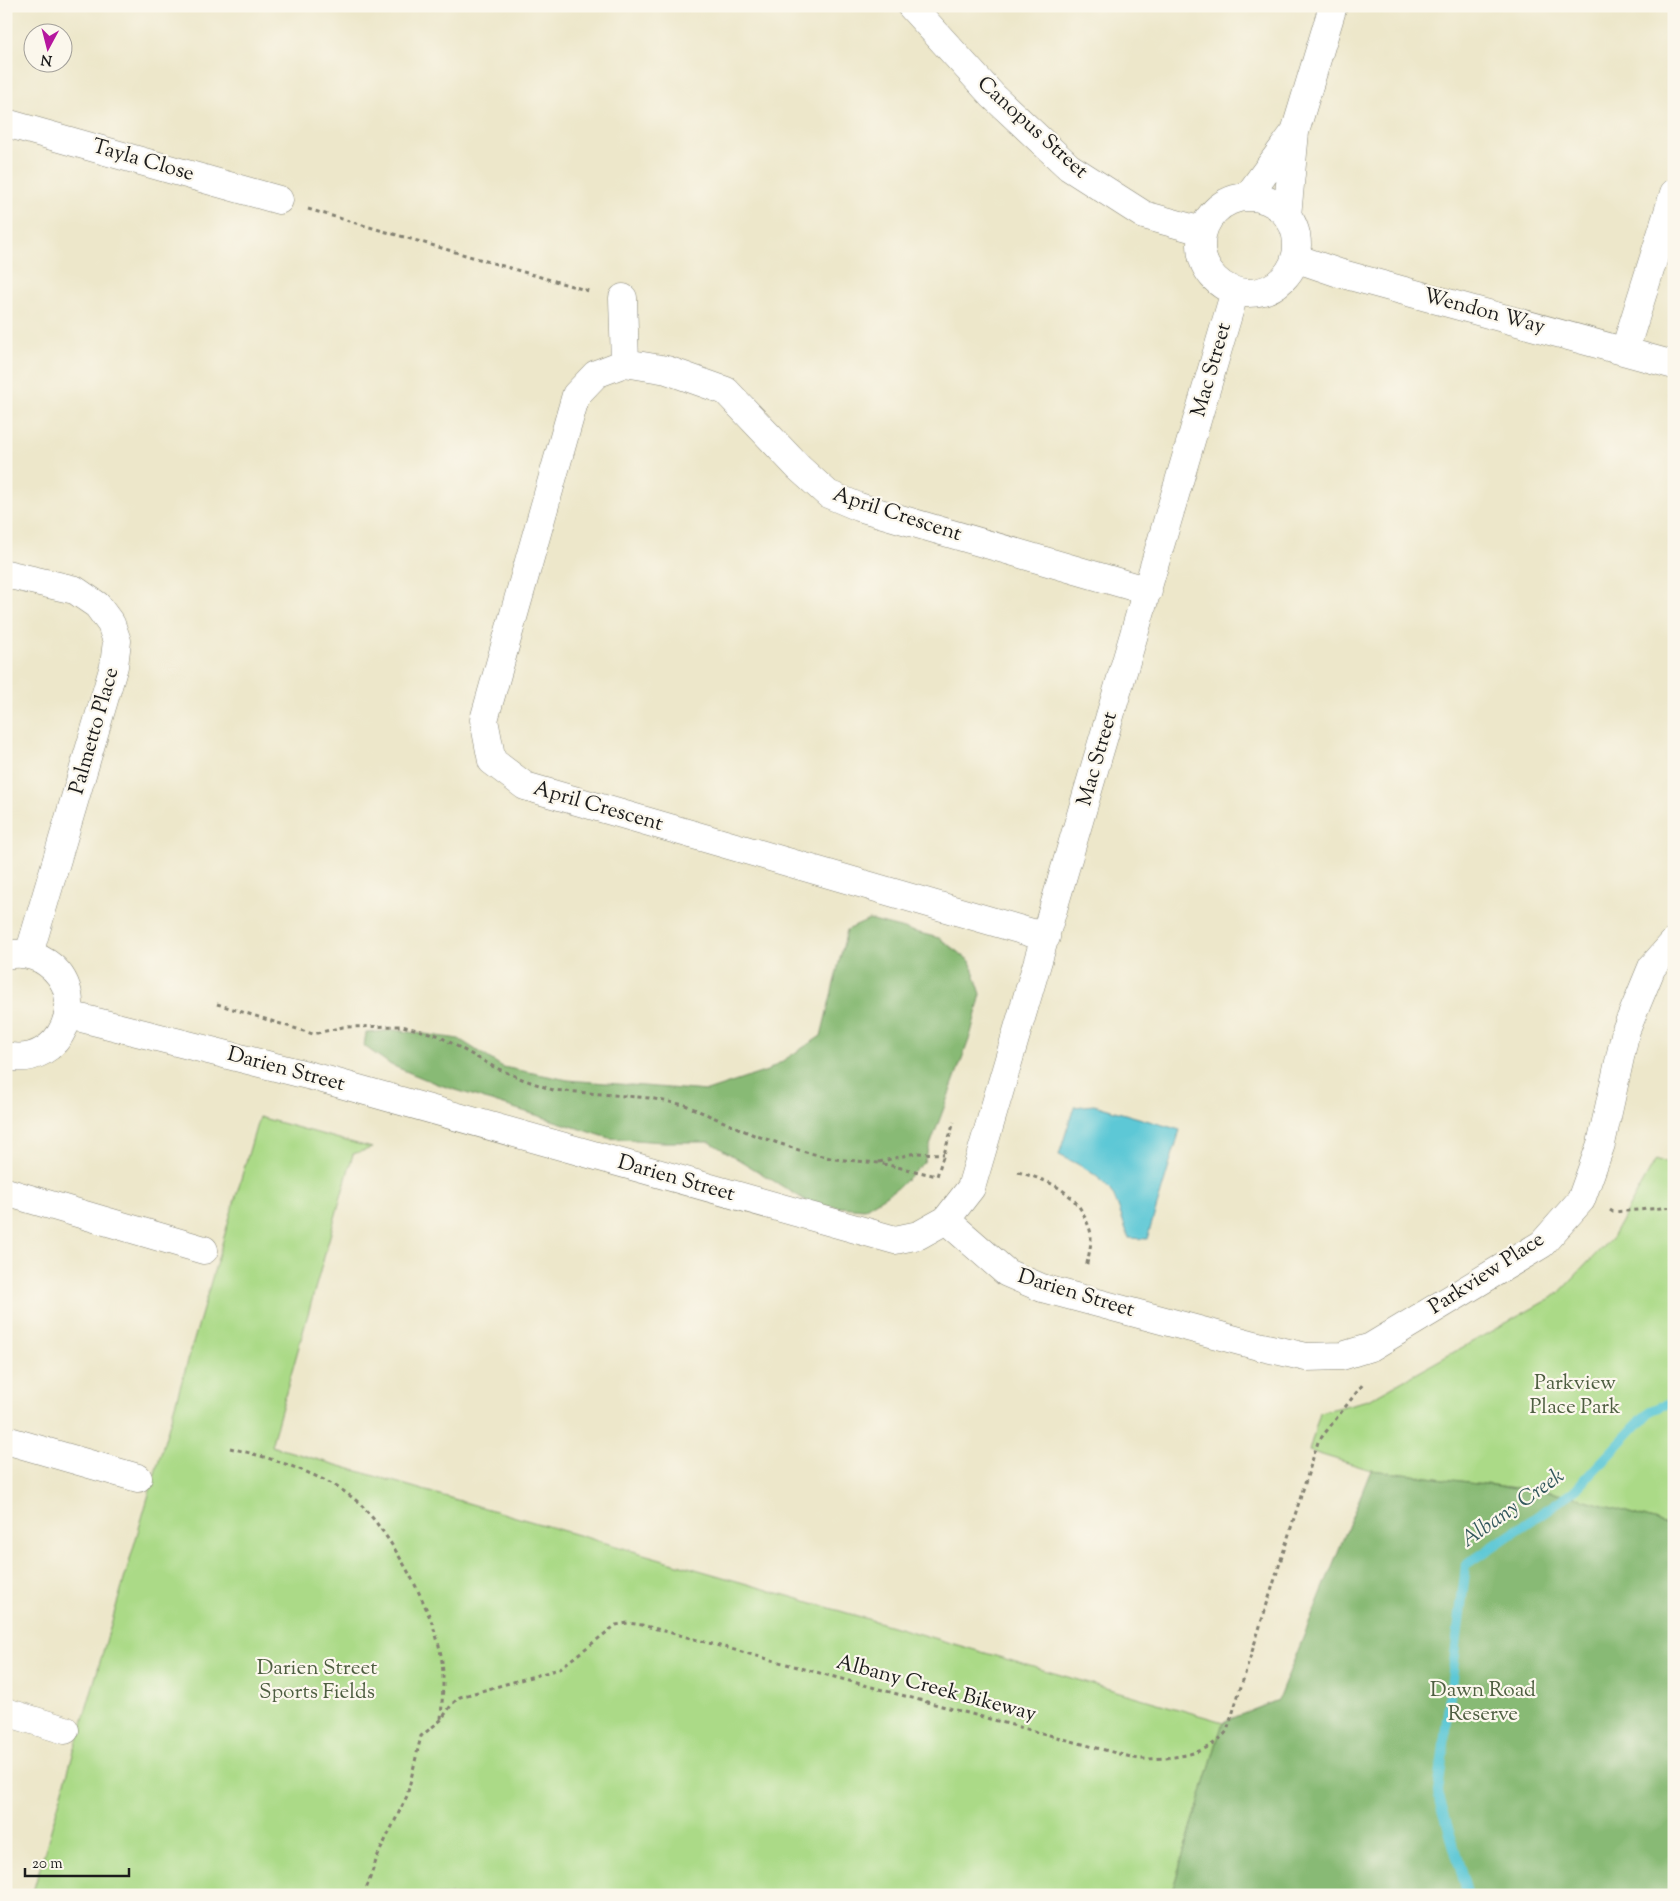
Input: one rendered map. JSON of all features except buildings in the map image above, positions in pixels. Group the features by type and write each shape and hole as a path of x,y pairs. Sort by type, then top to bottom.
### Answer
{"street":[{"name":"Canopus Street","path":"911,6 993,96 1070,168 1144,215 1202,231"},
{"path":"1287,216 1295,132 1333,6"},
{"name":"Tayla Close","path":"6,123 280,200"},
{"path":"1248,196 1295,132"},
{"path":"1624,350 1674,193"},
{"path":"1248,196 1262,199 1276,205 1287,216 1294,229 1297,243 1295,258 1288,272 1278,283 1265,290 1250,293 1236,291 1221,284 1210,274 1203,261 1200,246 1202,231 1209,217 1220,206 1233,199 1248,196"},
{"name":"Wendon Way","path":"1295,258 1339,273 1674,365"},
{"name":"Mac Street","path":"946,1220 970,1188 1046,937 1236,291"},
{"path":"622,298 625,363"},
{"name":"April Crescent","path":"1046,937 525,786 492,761 484,720 576,395 596,374 625,363 667,370 726,391 799,468 828,494 859,507 1148,591"},
{"name":"Palmetto Place","path":"6,574 75,590 97,605 111,624 117,641 114,666 18,954"},
{"name":"Parkview Place","path":"1262,1347 1306,1357 1315,1357 1342,1356 1371,1347 1542,1244 1580,1200 1601,1144 1626,1030 1652,967 1674,942"},
{"path":"6,1056 13,1058 28,1057 43,1051 55,1042 64,1029 69,1015 70,1001 61,977 47,963 18,954"},
{"name":"Darien Street","path":"69,1015 323,1079 895,1240 919,1235 946,1220 1007,1273 1042,1288 1262,1347"},
{"path":"6,1192 204,1250"},
{"path":"6,1440 138,1478"},
{"path":"6,1712 65,1730"}],"path":[{"path":"280,200 582,290 622,298"},
{"path":"217,1004 313,1034 343,1027 402,1026 437,1036 494,1067 522,1080 553,1090 649,1098 685,1105 779,1144 834,1159 879,1162 937,1176 954,1122"},
{"path":"879,1162 915,1153 944,1154"},
{"path":"1018,1172 1049,1181 1074,1199 1090,1228 1091,1237 1085,1269"},
{"path":"1580,1200 1613,1212 1674,1207"},
{"name":"Albany Creek Bikeway","path":"364,1895 378,1855 406,1796 421,1736 441,1720 452,1704 460,1697 559,1670 616,1625 628,1623 652,1627 1138,1759 1182,1756 1205,1748 1221,1739 1227,1731 1318,1442 1373,1371 1371,1347"},
{"path":"230,1448 258,1454 291,1466 331,1484 363,1507 385,1536 412,1579 432,1622 441,1655 444,1680 441,1720"}],"green space":[{"path":"869,920 939,938 970,961 981,994 970,1037 924,1162 898,1188 864,1209 813,1205 710,1142 662,1142 609,1138 437,1084 391,1065 364,1046 366,1033 395,1030 459,1039 503,1067 568,1080 707,1091 767,1071 821,1036 847,930"},
{"name":"Darien Street Sports Fields","path":"259,1117 372,1148 353,1154 271,1446 1223,1722 1171,1895 32,1895"},
{"name":"Parkview Place Park","path":"1656,1159 1674,1166 1674,1526 1565,1494 1371,1470 1309,1451 1320,1412 1368,1400 1558,1294 1613,1236"},
{"name":"Dawn Road Reserve","path":"1371,1470 1565,1494 1674,1526 1674,1895 1171,1895 1223,1722 1278,1700"}],"water":[{"path":"1094,1105 1180,1130 1147,1239 1129,1238 1110,1190 1090,1172 1059,1155 1074,1107"}],"waterway":[{"name":"Albany Creek","path":"1468,1895 1438,1793 1466,1565 1574,1491 1650,1411 1674,1401"}]}
